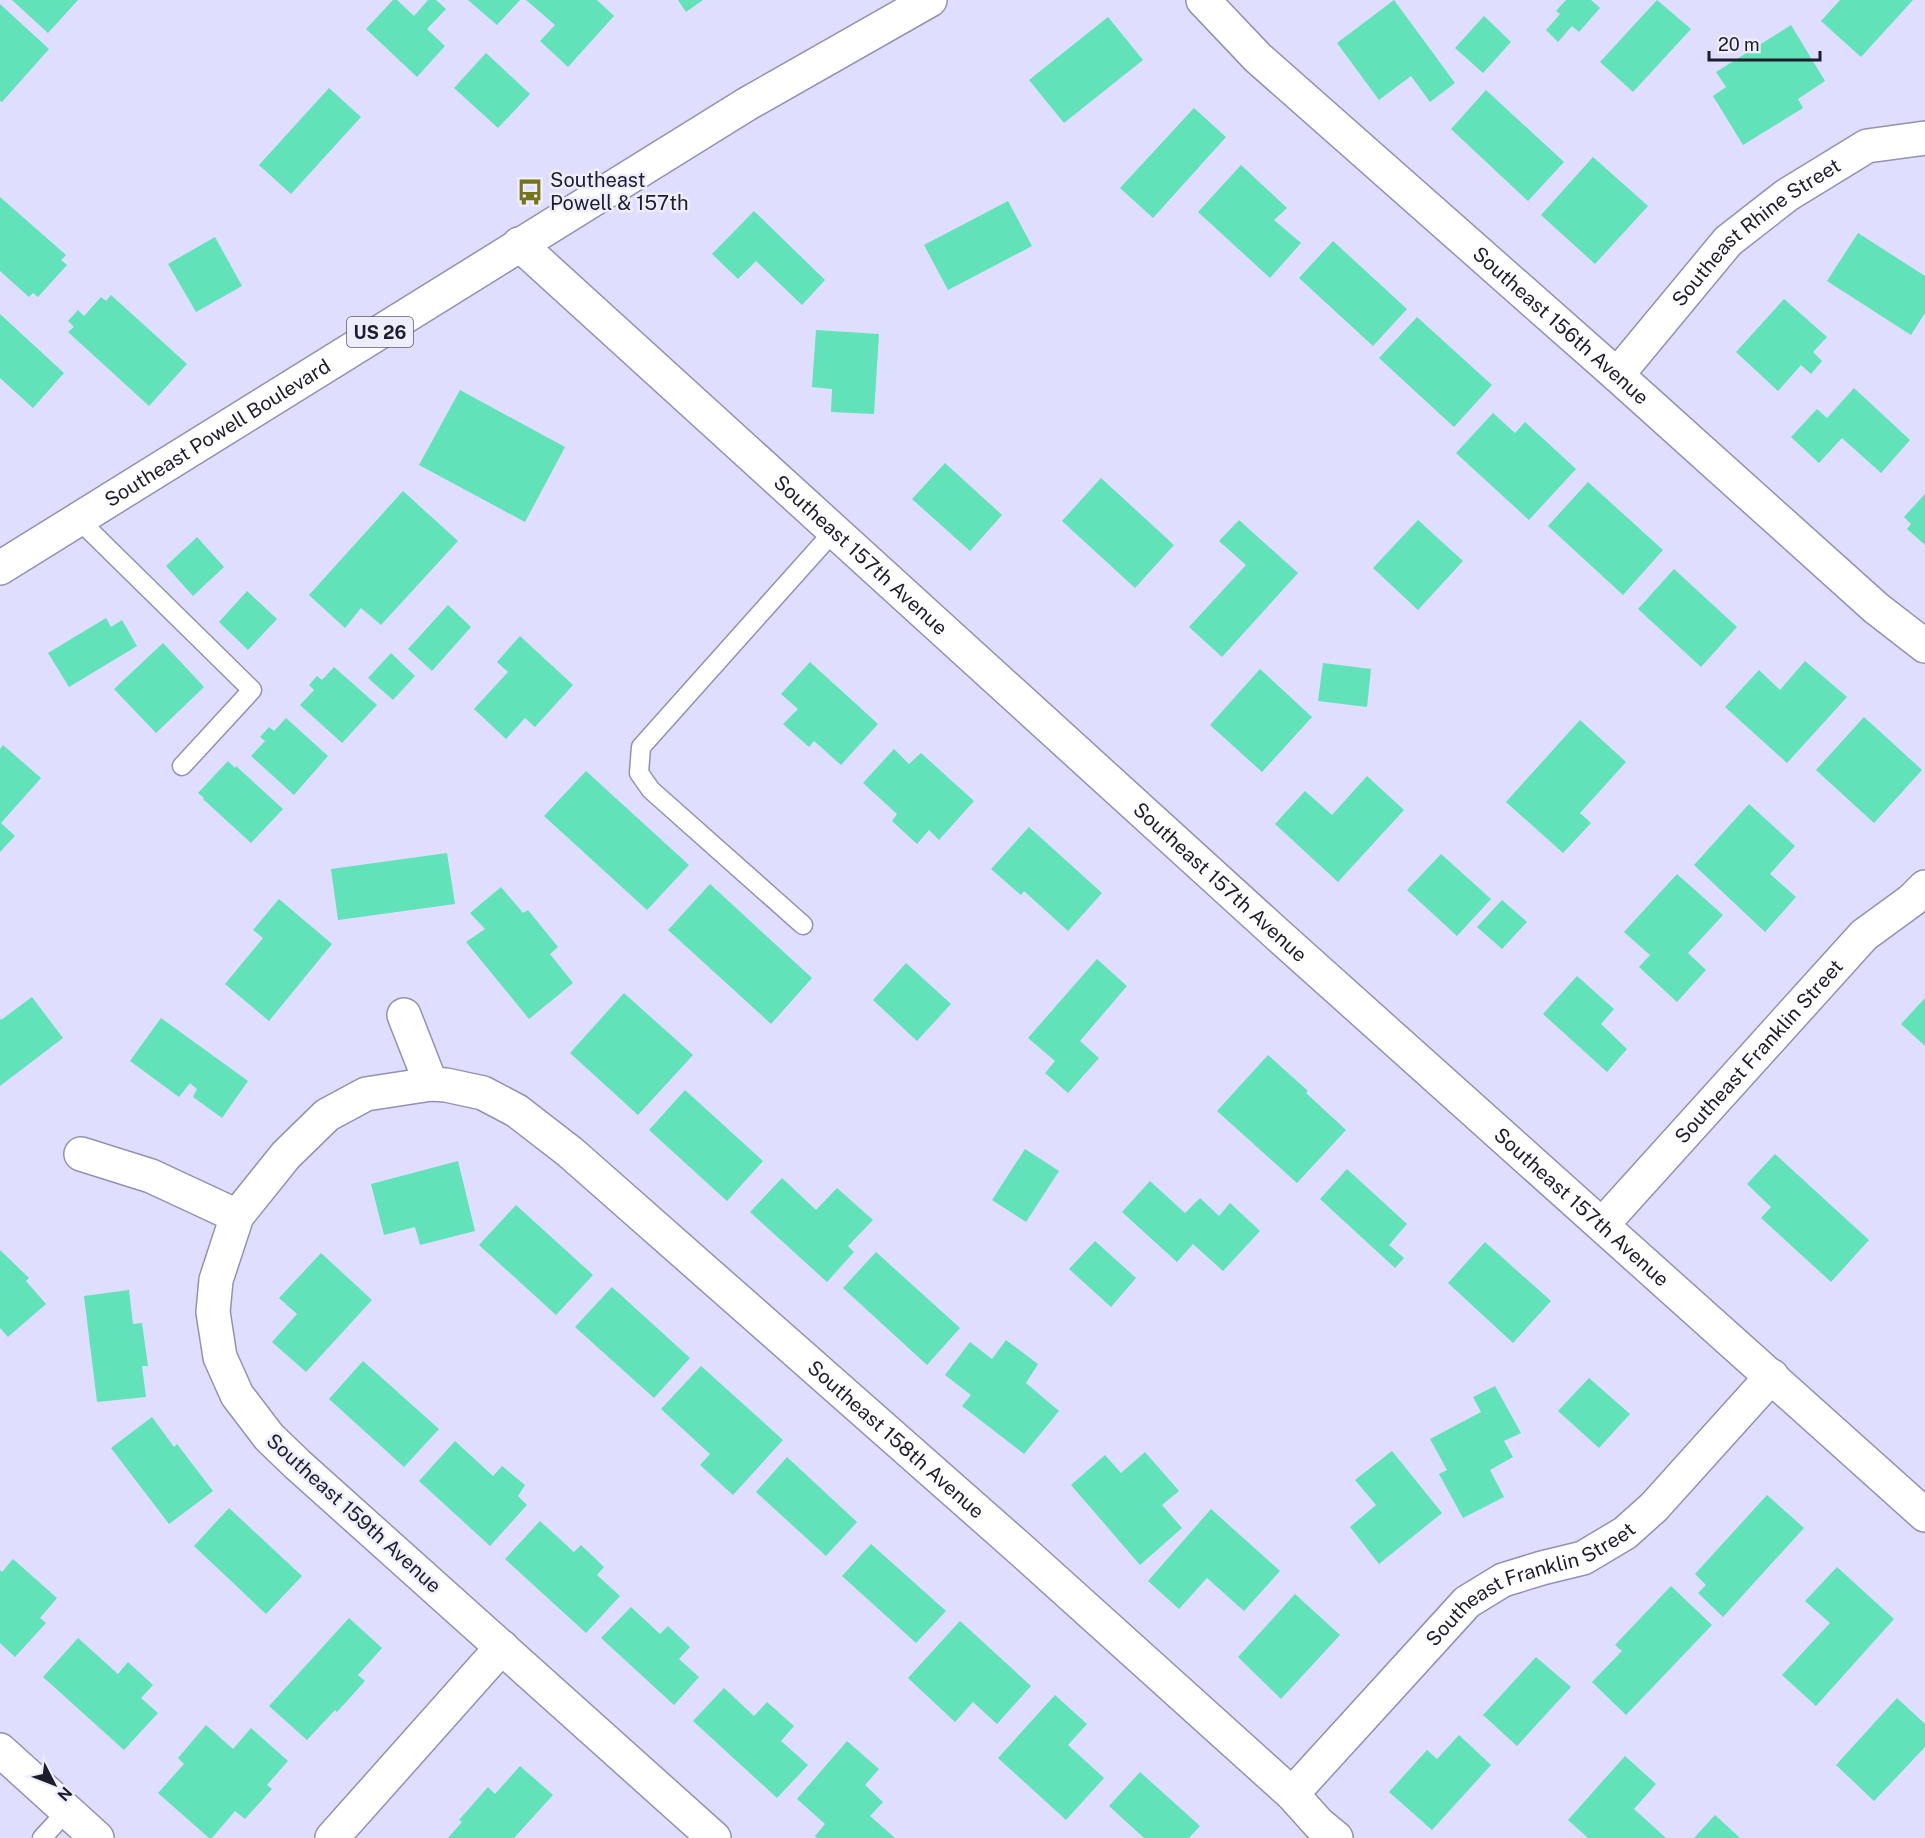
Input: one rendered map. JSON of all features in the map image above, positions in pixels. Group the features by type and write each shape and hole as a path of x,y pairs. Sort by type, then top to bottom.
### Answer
{"street":[{"name":"Southeast Powell Boulevard","path":"0,568 747,104 930,0"},
{"name":"Southeast 156th Avenue","path":"1203,0 1258,58 1617,375 1876,608 1925,646"},
{"name":"Southeast Rhine Street","path":"1617,375 1728,241 1787,195 1867,146 1925,138"},
{"name":"Southeast 157th Avenue","path":"519,244 1284,941 1925,1515"},
{"name":"Southeast Franklin Street","path":"1602,1225 1864,935 1912,900 1925,887"},
{"path":"404,1015 431,1084"},
{"name":"Southeast 158th Avenue","path":"237,1216 286,1155 327,1115 366,1095 431,1084 447,1085 483,1093 517,1111 570,1152 1018,1547 1292,1794 1319,1824 1336,1838"},
{"path":"81,1154 151,1176 237,1216"},
{"name":"Southeast 159th Avenue","path":"237,1216 216,1280 213,1312 220,1357 237,1395 269,1437 714,1838"},
{"name":"Southeast Franklin Street","path":"1292,1794 1467,1602 1503,1580 1583,1558 1625,1533 1654,1507 1772,1377"},
{"path":"332,1838 502,1647"},
{"path":"0,1750 97,1838"}],"lane":[{"path":"79,520 252,690 182,766"},
{"path":"803,925 651,790 639,773 641,747 834,531"},
{"path":"42,1838 67,1811"}],"building":[{"path":"12,0 78,0 48,33"},
{"path":"393,0 397,0 414,16 428,0 436,0 446,9 427,29 445,46 417,77 366,29"},
{"path":"468,0 520,0 497,25"},
{"path":"526,0 597,0 614,16 568,67 540,41 555,25"},
{"path":"678,0 703,0 686,12"},
{"path":"1394,0 1455,83 1430,102 1411,76 1379,100 1337,43"},
{"path":"1566,0 1591,0 1600,8 1579,32 1572,26 1558,42 1546,30 1560,14 1556,11"},
{"path":"1657,0 1691,29 1633,92 1600,62"},
{"path":"1840,0 1913,0 1861,57 1821,21"},
{"path":"0,4 49,49 2,102 0,101"},
{"path":"1484,16 1511,42 1483,73 1455,48"},
{"path":"1108,17 1143,60 1064,123 1029,80"},
{"path":"1791,25 1825,81 1798,99 1803,108 1743,145 1713,96 1726,87 1716,72"},
{"path":"486,53 530,94 498,128 454,88"},
{"path":"329,88 361,117 291,194 259,165"},
{"path":"1486,90 1564,162 1528,201 1451,129"},
{"path":"1194,108 1226,137 1153,218 1120,188"},
{"path":"1593,157 1648,206 1595,264 1541,215"},
{"path":"1241,165 1287,208 1274,220 1301,243 1270,278 1198,212"},
{"path":"0,197 66,255 61,260 67,265 38,297 33,293 29,297 0,271"},
{"path":"1008,201 1032,246 948,290 924,245"},
{"path":"754,211 825,280 802,305 756,261 738,279 712,254"},
{"path":"1858,233 1925,276 1925,313 1911,335 1827,281"},
{"path":"215,237 242,286 196,312 168,264"},
{"path":"1333,241 1407,309 1373,346 1299,278"},
{"path":"111,295 187,364 149,406 68,332 74,327 68,321 78,310 84,316 101,297 106,301"},
{"path":"1784,299 1827,337 1813,352 1822,361 1811,374 1801,365 1778,391 1736,352"},
{"path":"0,314 64,373 33,408 0,378"},
{"path":"1417,317 1492,385 1454,427 1379,358"},
{"path":"816,330 879,334 874,414 831,412 832,389 812,387"},
{"path":"1854,388 1910,440 1881,473 1842,438 1819,463 1791,437 1817,409 1827,418"},
{"path":"460,390 565,447 525,522 419,465"},
{"path":"1493,413 1515,433 1525,422 1576,469 1529,520 1456,453"},
{"path":"945,463 1002,515 970,551 912,499"},
{"path":"1101,478 1174,545 1135,588 1062,521"},
{"path":"1588,482 1663,550 1623,595 1548,526"},
{"path":"403,491 458,541 381,625 361,608 345,628 309,595"},
{"path":"1925,494 1925,545 1907,529 1911,524 1904,517"},
{"path":"1239,520 1298,573 1222,657 1189,627 1246,565 1219,541"},
{"path":"1418,520 1463,561 1418,610 1373,568"},
{"path":"197,537 224,567 193,596 166,566"},
{"path":"1674,569 1737,627 1701,667 1638,609"},
{"path":"247,591 277,619 248,650 219,622"},
{"path":"448,605 471,627 432,671 408,649"},
{"path":"106,618 111,627 122,620 137,646 69,687 48,653"},
{"path":"520,636 573,685 535,727 525,718 506,739 474,709 508,672 497,662"},
{"path":"163,643 204,687 156,733 114,689"},
{"path":"391,653 415,676 393,700 368,678"},
{"path":"1805,661 1847,697 1787,763 1725,707 1759,670 1780,690"},
{"path":"810,662 878,724 841,765 814,741 809,747 783,724 798,709 781,694"},
{"path":"1323,663 1371,669 1367,707 1318,701"},
{"path":"334,667 377,705 342,743 300,705 314,690 309,685 317,676 322,680"},
{"path":"1260,669 1312,717 1262,772 1210,725"},
{"path":"1864,717 1922,770 1874,823 1816,770"},
{"path":"286,718 328,756 294,795 251,756 265,741 260,737 269,727 274,731"},
{"path":"1580,720 1626,762 1580,813 1591,823 1563,853 1506,802"},
{"path":"3,745 41,778 1,823 15,836 0,852 0,749"},
{"path":"894,749 909,764 921,753 974,801 939,840 929,830 917,844 892,821 897,814 863,783"},
{"path":"228,761 283,809 251,843 198,793"},
{"path":"586,771 689,865 647,910 544,816"},
{"path":"1367,776 1404,810 1338,882 1275,824 1305,791 1332,815"},
{"path":"1749,804 1795,846 1770,874 1796,897 1765,932 1694,865"},
{"path":"1029,827 1102,893 1068,931 1024,891 1021,895 991,869"},
{"path":"447,853 455,904 338,920 331,869"},
{"path":"1441,854 1491,899 1457,936 1407,890"},
{"path":"1677,874 1723,915 1688,953 1706,970 1677,1002 1639,967 1650,955 1624,932"},
{"path":"710,884 812,978 771,1024 668,930"},
{"path":"501,887 523,913 528,910 558,947 550,954 573,983 529,1019 466,942 485,929 470,913"},
{"path":"279,899 332,944 269,1021 225,984 263,938 253,930"},
{"path":"1502,900 1527,922 1502,949 1477,927"},
{"path":"1097,959 1127,986 1080,1041 1099,1058 1068,1093 1045,1073 1055,1061 1028,1038"},
{"path":"906,963 951,1004 917,1041 873,1000"},
{"path":"1577,976 1614,1009 1601,1024 1627,1049 1607,1072 1543,1014"},
{"path":"624,993 693,1055 638,1115 570,1053"},
{"path":"32,997 63,1038 0,1086 0,1018 1,1020"},
{"path":"1925,998 1925,1046 1901,1024"},
{"path":"161,1018 248,1081 222,1118 193,1097 197,1089 190,1083 179,1097 130,1061"},
{"path":"1268,1055 1346,1130 1297,1183 1217,1111"},
{"path":"685,1090 763,1161 727,1201 649,1130"},
{"path":"1025,1149 1059,1171 1026,1222 992,1200"},
{"path":"1775,1154 1869,1240 1831,1282 1761,1218 1771,1207 1747,1184"},
{"path":"458,1161 475,1231 420,1245 415,1227 384,1235 371,1184"},
{"path":"1347,1169 1407,1224 1389,1245 1404,1258 1395,1268 1320,1199"},
{"path":"782,1178 816,1210 837,1188 873,1220 848,1246 854,1252 827,1282 750,1212"},
{"path":"1150,1181 1185,1213 1200,1198 1219,1216 1230,1203 1260,1231 1223,1271 1193,1244 1177,1262 1122,1212"},
{"path":"516,1205 593,1275 556,1315 479,1245"},
{"path":"1095,1241 1136,1278 1111,1307 1069,1269"},
{"path":"1485,1242 1551,1301 1513,1343 1448,1283"},
{"path":"0,1250 29,1278 26,1281 46,1304 8,1337 0,1328"},
{"path":"876,1252 960,1328 927,1365 843,1288"},
{"path":"321,1253 372,1300 306,1372 272,1342 297,1314 279,1298"},
{"path":"612,1287 690,1358 654,1398 575,1327"},
{"path":"129,1290 133,1324 142,1323 148,1366 142,1366 146,1397 97,1402 84,1296"},
{"path":"1006,1340 1038,1364 1026,1383 1059,1411 1024,1454 962,1406 971,1395 945,1375 970,1342 992,1359"},
{"path":"363,1361 439,1429 404,1467 329,1399"},
{"path":"701,1366 783,1440 733,1495 700,1465 710,1454 661,1409"},
{"path":"1589,1378 1630,1414 1599,1448 1558,1411"},
{"path":"1495,1386 1521,1433 1504,1441 1513,1457 1490,1470 1504,1497 1463,1518 1439,1474 1447,1470 1430,1439 1481,1412 1473,1397"},
{"path":"152,1417 174,1447 177,1444 213,1491 169,1524 111,1448"},
{"path":"455,1441 493,1476 502,1466 525,1485 518,1496 527,1505 490,1546 419,1481"},
{"path":"1392,1451 1442,1513 1379,1564 1350,1527 1376,1505 1355,1480"},
{"path":"1145,1452 1179,1491 1162,1505 1182,1528 1140,1565 1071,1485 1105,1455 1121,1473"},
{"path":"787,1457 857,1522 826,1556 756,1492"},
{"path":"1767,1495 1804,1528 1723,1617 1698,1593 1706,1585 1695,1574"},
{"path":"229,1508 302,1576 266,1614 194,1546"},
{"path":"1211,1509 1280,1571 1244,1611 1207,1578 1179,1609 1148,1581"},
{"path":"540,1521 574,1552 581,1545 604,1567 597,1575 620,1596 586,1633 505,1559"},
{"path":"871,1544 946,1611 916,1643 842,1576"},
{"path":"13,1559 57,1598 40,1618 46,1623 15,1657 0,1643 0,1570 2,1572"},
{"path":"1837,1567 1894,1619 1816,1706 1782,1675 1830,1623 1805,1601"},
{"path":"1671,1586 1712,1625 1626,1715 1592,1682 1622,1651 1615,1645"},
{"path":"1295,1594 1340,1635 1281,1699 1238,1657"},
{"path":"631,1607 660,1634 668,1626 690,1647 679,1659 699,1677 674,1705 601,1638"},
{"path":"349,1618 382,1648 358,1675 365,1681 307,1740 269,1706"},
{"path":"960,1621 1031,1686 997,1724 973,1702 955,1722 908,1678"},
{"path":"78,1638 118,1674 128,1662 153,1685 141,1698 158,1713 124,1750 43,1677"},
{"path":"1536,1657 1571,1687 1517,1746 1483,1715"},
{"path":"724,1688 754,1716 767,1702 794,1726 781,1741 808,1765 777,1798 693,1721"},
{"path":"1055,1695 1087,1724 1068,1745 1104,1778 1066,1820 998,1758"},
{"path":"1897,1698 1925,1724 1925,1747 1874,1801 1836,1765"},
{"path":"206,1725 233,1749 251,1728 288,1761 267,1785 272,1789 245,1819 235,1811 212,1838 209,1838 158,1793 184,1764 178,1758"},
{"path":"1459,1735 1491,1765 1432,1830 1389,1792 1427,1750 1437,1759"},
{"path":"847,1741 879,1769 865,1785 883,1802 870,1816 895,1838 817,1838 815,1836 825,1824 797,1799"},
{"path":"1625,1756 1656,1784 1634,1809 1666,1838 1588,1838 1568,1820"},
{"path":"520,1766 553,1795 514,1838 448,1838 462,1822 459,1820 488,1787 495,1794"},
{"path":"1140,1772 1200,1826 1189,1838 1144,1838 1109,1806"},
{"path":"1715,1815 1740,1838 1694,1838"}],"place":[{"name":"Southeast Powell & 157th","path":"530,192"}]}
